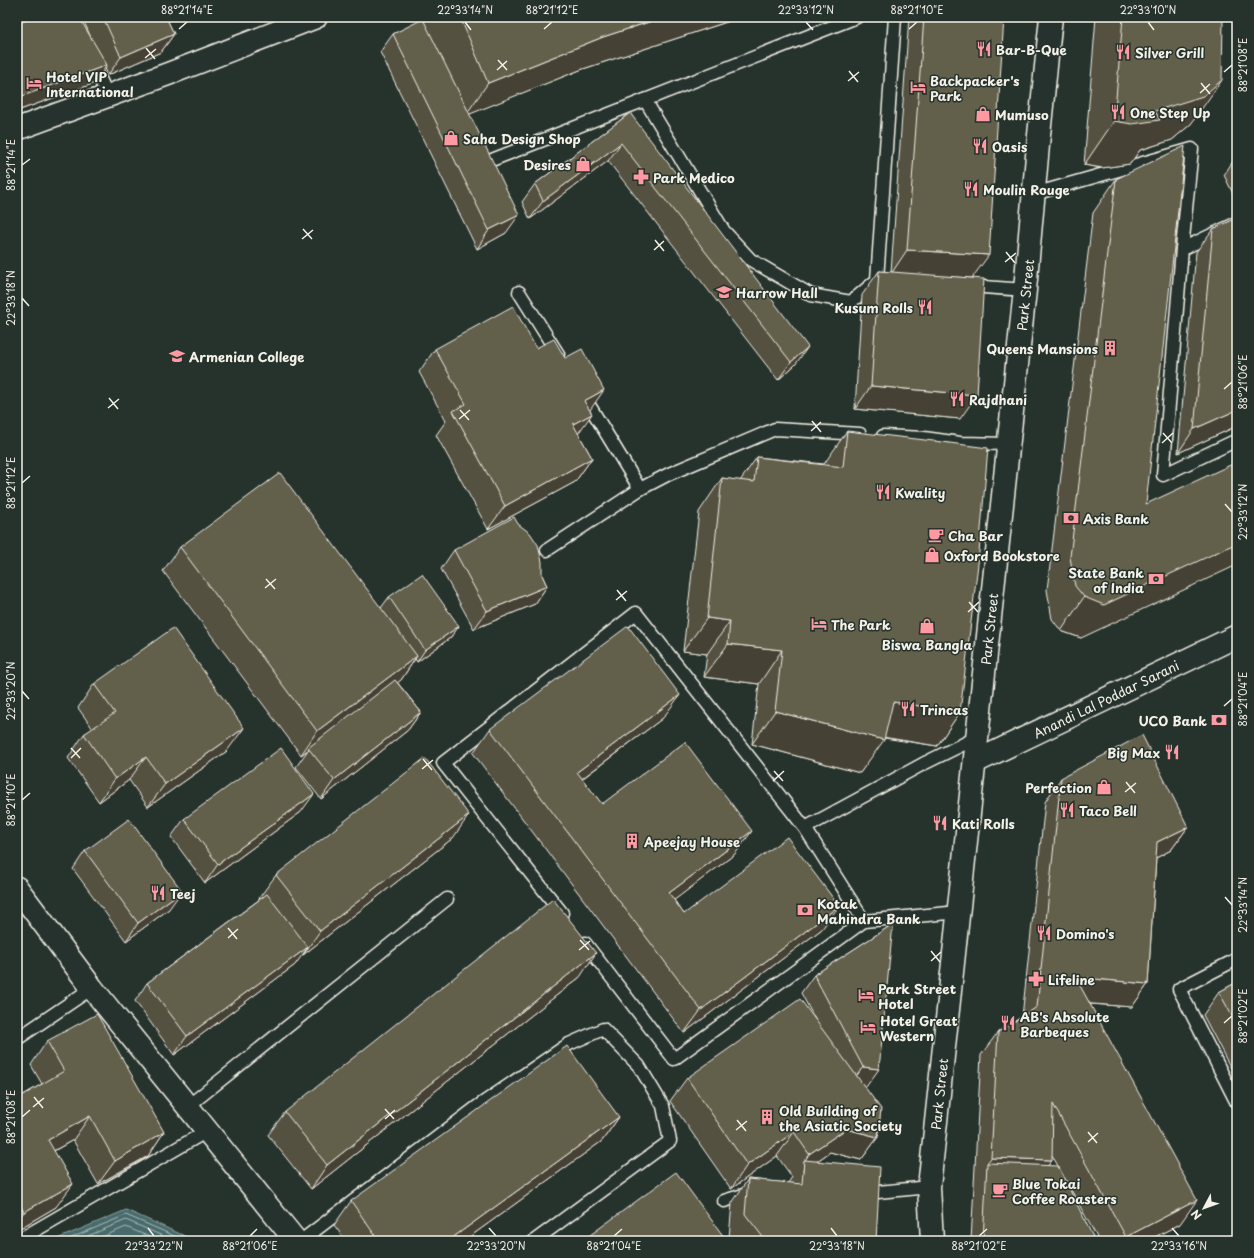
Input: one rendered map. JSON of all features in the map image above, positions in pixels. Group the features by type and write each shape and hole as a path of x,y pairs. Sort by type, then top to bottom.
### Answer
{"main road":[{"path":"17,129 316,17"},
{"name":"Park Street","path":"932,1241 929,1187 1009,444 1051,17"},
{"name":"Anandi Lal Poddar Sarani","path":"975,762 1237,636"},
{"path":"17,888 92,988 296,1241"}],"lane":[{"path":"480,165 857,17"},
{"path":"877,280 895,17"},
{"path":"86,51 108,96"},
{"path":"645,100 724,231 751,260 811,295 851,302 877,280 892,281"},
{"path":"1034,194 1192,149 1182,249 1164,475 1237,440"},
{"path":"1182,249 1237,223"},
{"path":"955,285 1025,290"},
{"path":"519,292 565,366"},
{"path":"578,386 640,489"},
{"path":"546,550 640,489 669,474 775,429 924,438 960,443 1009,444"},
{"path":"570,923 443,763 636,613 805,828 864,921"},
{"path":"805,828 923,764 978,737"},
{"path":"187,1107 447,899"},
{"path":"580,936 614,978 674,1059 864,921 959,912"},
{"path":"1237,960 1179,989 1237,1103"},
{"path":"17,1039 92,988"},
{"path":"301,1241 477,1107 570,1044 603,1029 639,1066 663,1106 670,1141 534,1241"},
{"path":"17,1241 207,1131"},
{"path":"855,1189 878,1192 929,1187"},
{"path":"724,1201 760,1191"}],"water":[{"path":"126,1210 196,1241 55,1241 57,1239"}],"building":[{"path":"34,17 79,17 107,65 17,98 17,24"},
{"path":"103,17 166,17 174,34 121,57"},
{"path":"460,17 664,17 603,37 488,83"},
{"path":"924,17 1004,17 989,255 907,250"},
{"path":"1123,17 1223,17 1222,80 1203,96 1155,111 1160,120 1132,124 1114,121"},
{"path":"423,19 519,215 489,230 393,34"},
{"path":"630,113 808,347 791,362 621,143 543,201 535,184"},
{"name":"Queens Mansions","path":"1185,146 1146,504 1237,462 1237,543 1104,605 1084,597 1075,586 1070,557 1116,179"},
{"path":"1237,218 1237,410 1194,429 1213,229"},
{"path":"879,271 984,279 977,395 871,386"},
{"path":"513,306 536,348 554,339 565,358 582,349 604,390 584,401 592,414 573,424 592,458 505,506 453,411 466,404 435,349"},
{"name":"The Park","path":"847,431 988,448 978,564 960,712 893,702 884,740 775,711 782,650 728,644 730,621 707,618 722,478 754,482 757,457 843,467"},
{"path":"280,473 417,656 317,731 180,547"},
{"path":"514,517 518,524 530,533 538,545 542,562 542,575 547,586 487,611 454,550"},
{"path":"422,574 459,626 425,650 389,597"},
{"name":"Apeejay House","path":"628,626 680,695 577,772 602,804 685,742 752,831 669,893 684,914 787,837 839,906 701,1010 490,729"},
{"path":"173,628 244,728 165,784 146,757 115,779 84,734 115,713 94,684"},
{"path":"395,680 421,712 334,780 308,748"},
{"path":"1142,735 1188,827 1157,842 1148,984 1084,978 1078,982 1197,1200 1126,1237 1053,1104 1052,1160 991,1158 998,1032 1037,1007 1061,778"},
{"path":"281,748 314,794 218,864 184,819"},
{"path":"425,758 469,815 320,931 276,875"},
{"path":"129,819 182,891 138,923 85,851"},
{"path":"267,894 308,947 187,1036 147,983"},
{"path":"553,899 596,953 327,1165 285,1112"},
{"path":"893,924 879,1069 863,1067 814,975"},
{"path":"1237,982 1237,1025 1219,992"},
{"name":"Old Building of the Asiatic Society","path":"800,999 881,1109 878,1137 846,1129 809,1154 794,1132 747,1165 687,1078"},
{"path":"97,1014 164,1132 115,1161 90,1116 48,1140 73,1184 24,1212 17,1200 17,1091 20,1097 64,1071 47,1041"},
{"path":"567,1046 619,1117 448,1241 379,1241 351,1201"},
{"path":"804,1160 880,1167 876,1241 766,1241 745,1214 748,1179 802,1184"},
{"path":"987,1163 1058,1166 1095,1241 983,1241"},
{"path":"676,1172 727,1241 582,1241"}],"place":[{"name":"Bar-B-Que","path":"984,49"},
{"name":"Silver Grill","path":"1123,52"},
{"name":"Hotel VIP International","path":"34,83"},
{"name":"Backpacker's Park","path":"918,87"},
{"name":"One Step Up","path":"1118,112"},
{"name":"Mumuso","path":"983,114"},
{"name":"Saha Design Shop","path":"451,138"},
{"name":"Oasis","path":"980,146"},
{"name":"Desires","path":"583,164"},
{"name":"Park Medico","path":"641,177"},
{"name":"Moulin Rouge","path":"971,189"},
{"name":"Harrow Hall","path":"724,292"},
{"name":"Kusum Rolls","path":"925,307"},
{"name":"Queens Mansions","path":"1110,348"},
{"name":"Armenian College","path":"177,356"},
{"name":"Rajdhani","path":"957,399"},
{"name":"Kwality","path":"883,492"},
{"name":"Axis Bank","path":"1071,518"},
{"name":"Cha Bar","path":"936,535"},
{"name":"Oxford Bookstore","path":"932,555"},
{"name":"State Bank of India","path":"1156,579"},
{"name":"The Park","path":"819,624"},
{"name":"Biswa Bangla","path":"927,626"},
{"name":"Trincas","path":"908,709"},
{"name":"UCO Bank","path":"1219,720"},
{"name":"Big Max","path":"1172,752"},
{"name":"Perfection","path":"1104,787"},
{"name":"Taco Bell","path":"1067,810"},
{"name":"Kati Rolls","path":"940,823"},
{"name":"Apeejay House","path":"632,841"},
{"name":"Teej","path":"158,893"},
{"name":"Kotak Mahindra Bank","path":"805,910"},
{"name":"Domino's","path":"1044,933"},
{"name":"Lifeline","path":"1036,979"},
{"name":"Park Street Hotel","path":"866,995"},
{"name":"AB's Absolute Barbeques","path":"1008,1023"},
{"name":"Hotel Great Western","path":"868,1027"},
{"name":"Old Building of the Asiatic Society","path":"767,1117"},
{"name":"Blue Tokai Coffee Roasters","path":"1000,1190"}]}
